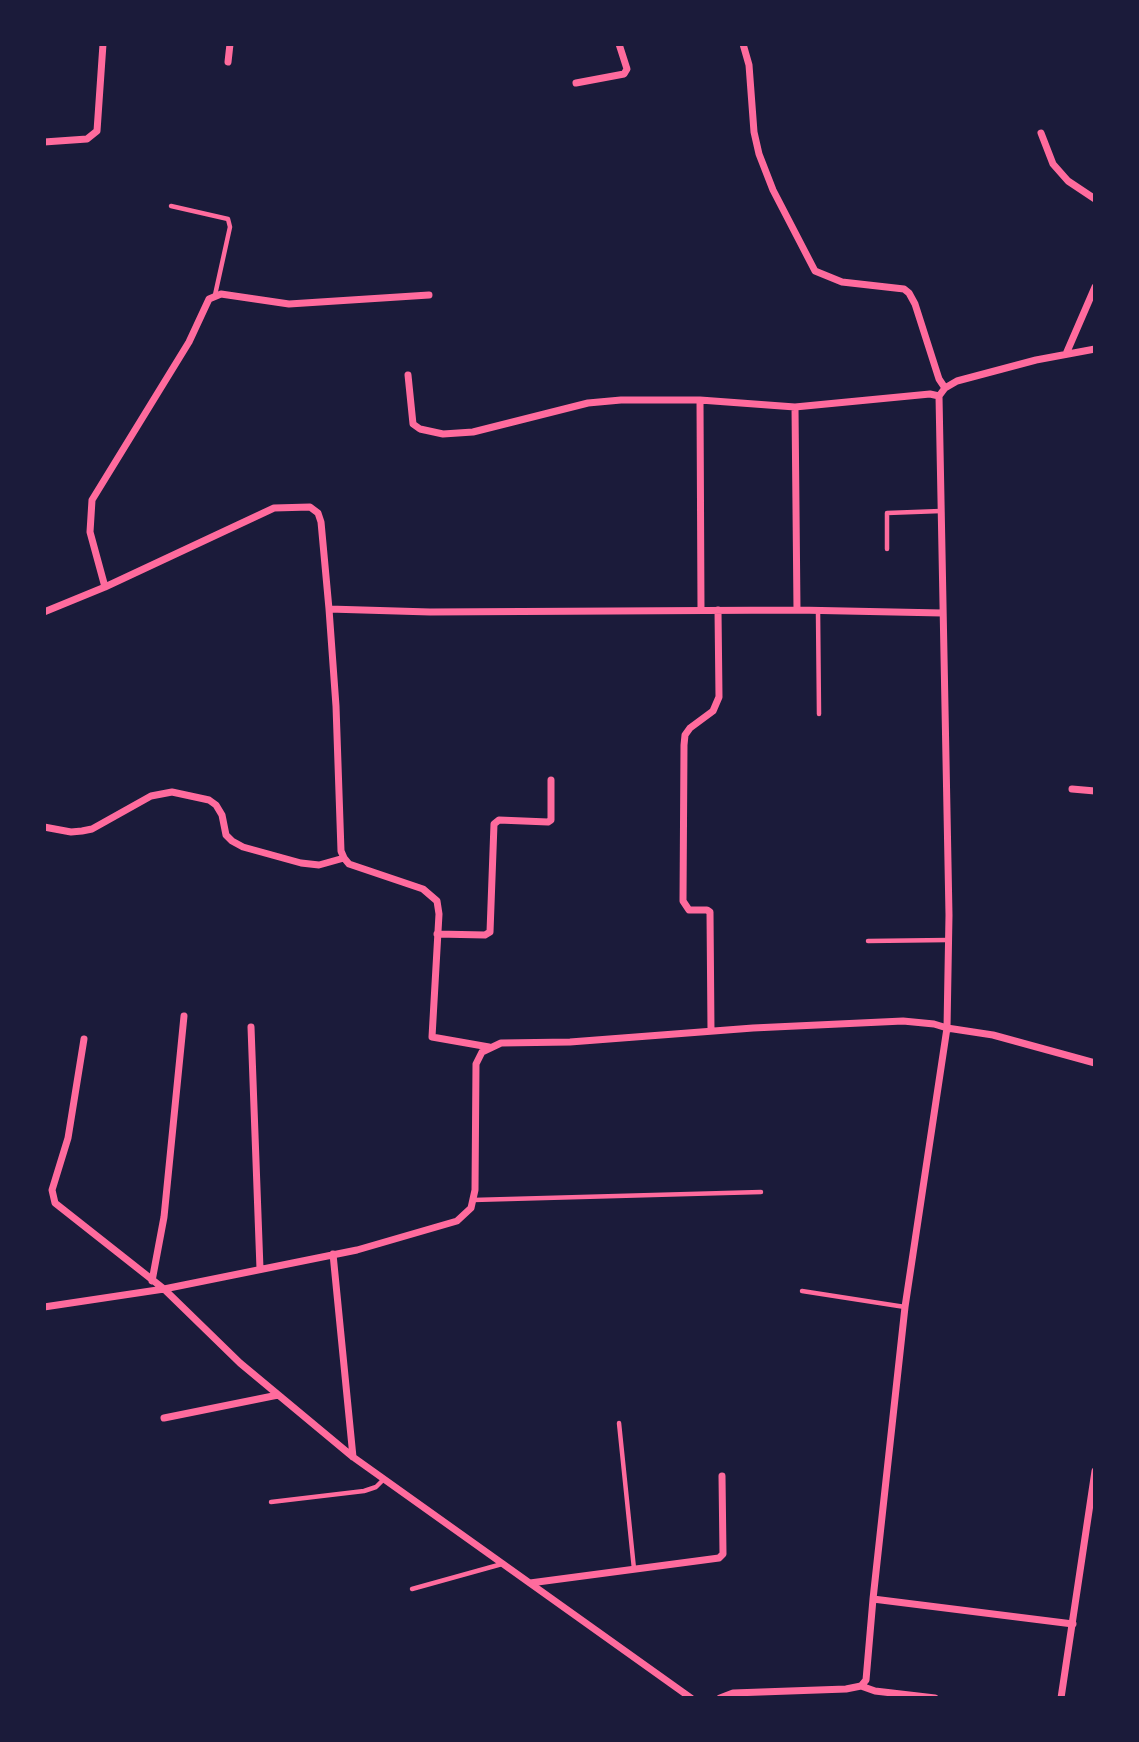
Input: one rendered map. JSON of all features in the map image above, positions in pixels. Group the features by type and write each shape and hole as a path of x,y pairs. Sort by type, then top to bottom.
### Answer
{"street":[{"path":"44,142 87,139 97,131 103,44"},
{"path":"228,62 230,44"},
{"path":"576,83 624,75 626,69 619,44"},
{"path":"743,44 749,65 754,132 759,154 773,190 815,271 842,282 904,289 909,293 939,379 945,388"},
{"path":"1041,133 1053,164 1068,181 1095,199"},
{"path":"1066,354 1095,287"},
{"path":"105,587 90,532 92,500 189,341 209,299 215,295 289,304 429,295"},
{"path":"861,1686 866,1680 905,1307 947,1028 947,695 942,613 939,396 957,380 1095,349"},
{"path":"408,376 413,424 420,429 443,434 473,432 589,403 700,400 795,407 929,394 939,396"},
{"path":"700,400 701,610"},
{"path":"795,407 797,610"},
{"path":"44,612 105,587 274,508 310,507 318,513 321,522 336,706 341,851 349,864 423,889 437,901 438,934 432,1037 489,1047"},
{"path":"329,608 430,612 818,610 942,613"},
{"path":"711,1031 710,912 689,910 683,901 684,745 685,735 690,728 713,711 719,697 718,610"},
{"path":"438,934 485,935 490,932 494,824 499,820 551,820 551,780"},
{"path":"1072,789 1095,791"},
{"path":"44,827 71,832 82,831 151,796 172,792 190,794 216,805 222,816 226,835 243,847 301,863 319,865 344,858"},
{"path":"152,1281 164,1217 184,1017"},
{"path":"44,1307 164,1289 333,1254 457,1221 471,1208 475,1190 476,1065 482,1052 501,1043 570,1042 711,1031 903,1021 993,1035 1095,1063"},
{"path":"251,1027 260,1269"},
{"path":"84,1039 68,1138 52,1197 60,1209 164,1289 240,1363 354,1457 691,1698"},
{"path":"333,1254 354,1457"},
{"path":"164,1418 278,1395"},
{"path":"1061,1698 1095,1471"},
{"path":"530,1583 721,1557 722,1476"},
{"path":"873,1599 1073,1624"},
{"path":"720,1698 733,1693 846,1689 861,1686 875,1691 935,1698"}],"lane":[{"path":"171,206 228,219 230,227 215,295"},
{"path":"887,549 887,513 941,511"},
{"path":"818,610 819,714"},
{"path":"868,941 949,940"},
{"path":"472,1200 761,1192"},
{"path":"802,1291 905,1307"},
{"path":"619,1423 634,1570"},
{"path":"271,1502 364,1491 376,1487 384,1479"},
{"path":"412,1589 503,1564"},
{"path":"846,1689 846,1698"}]}
